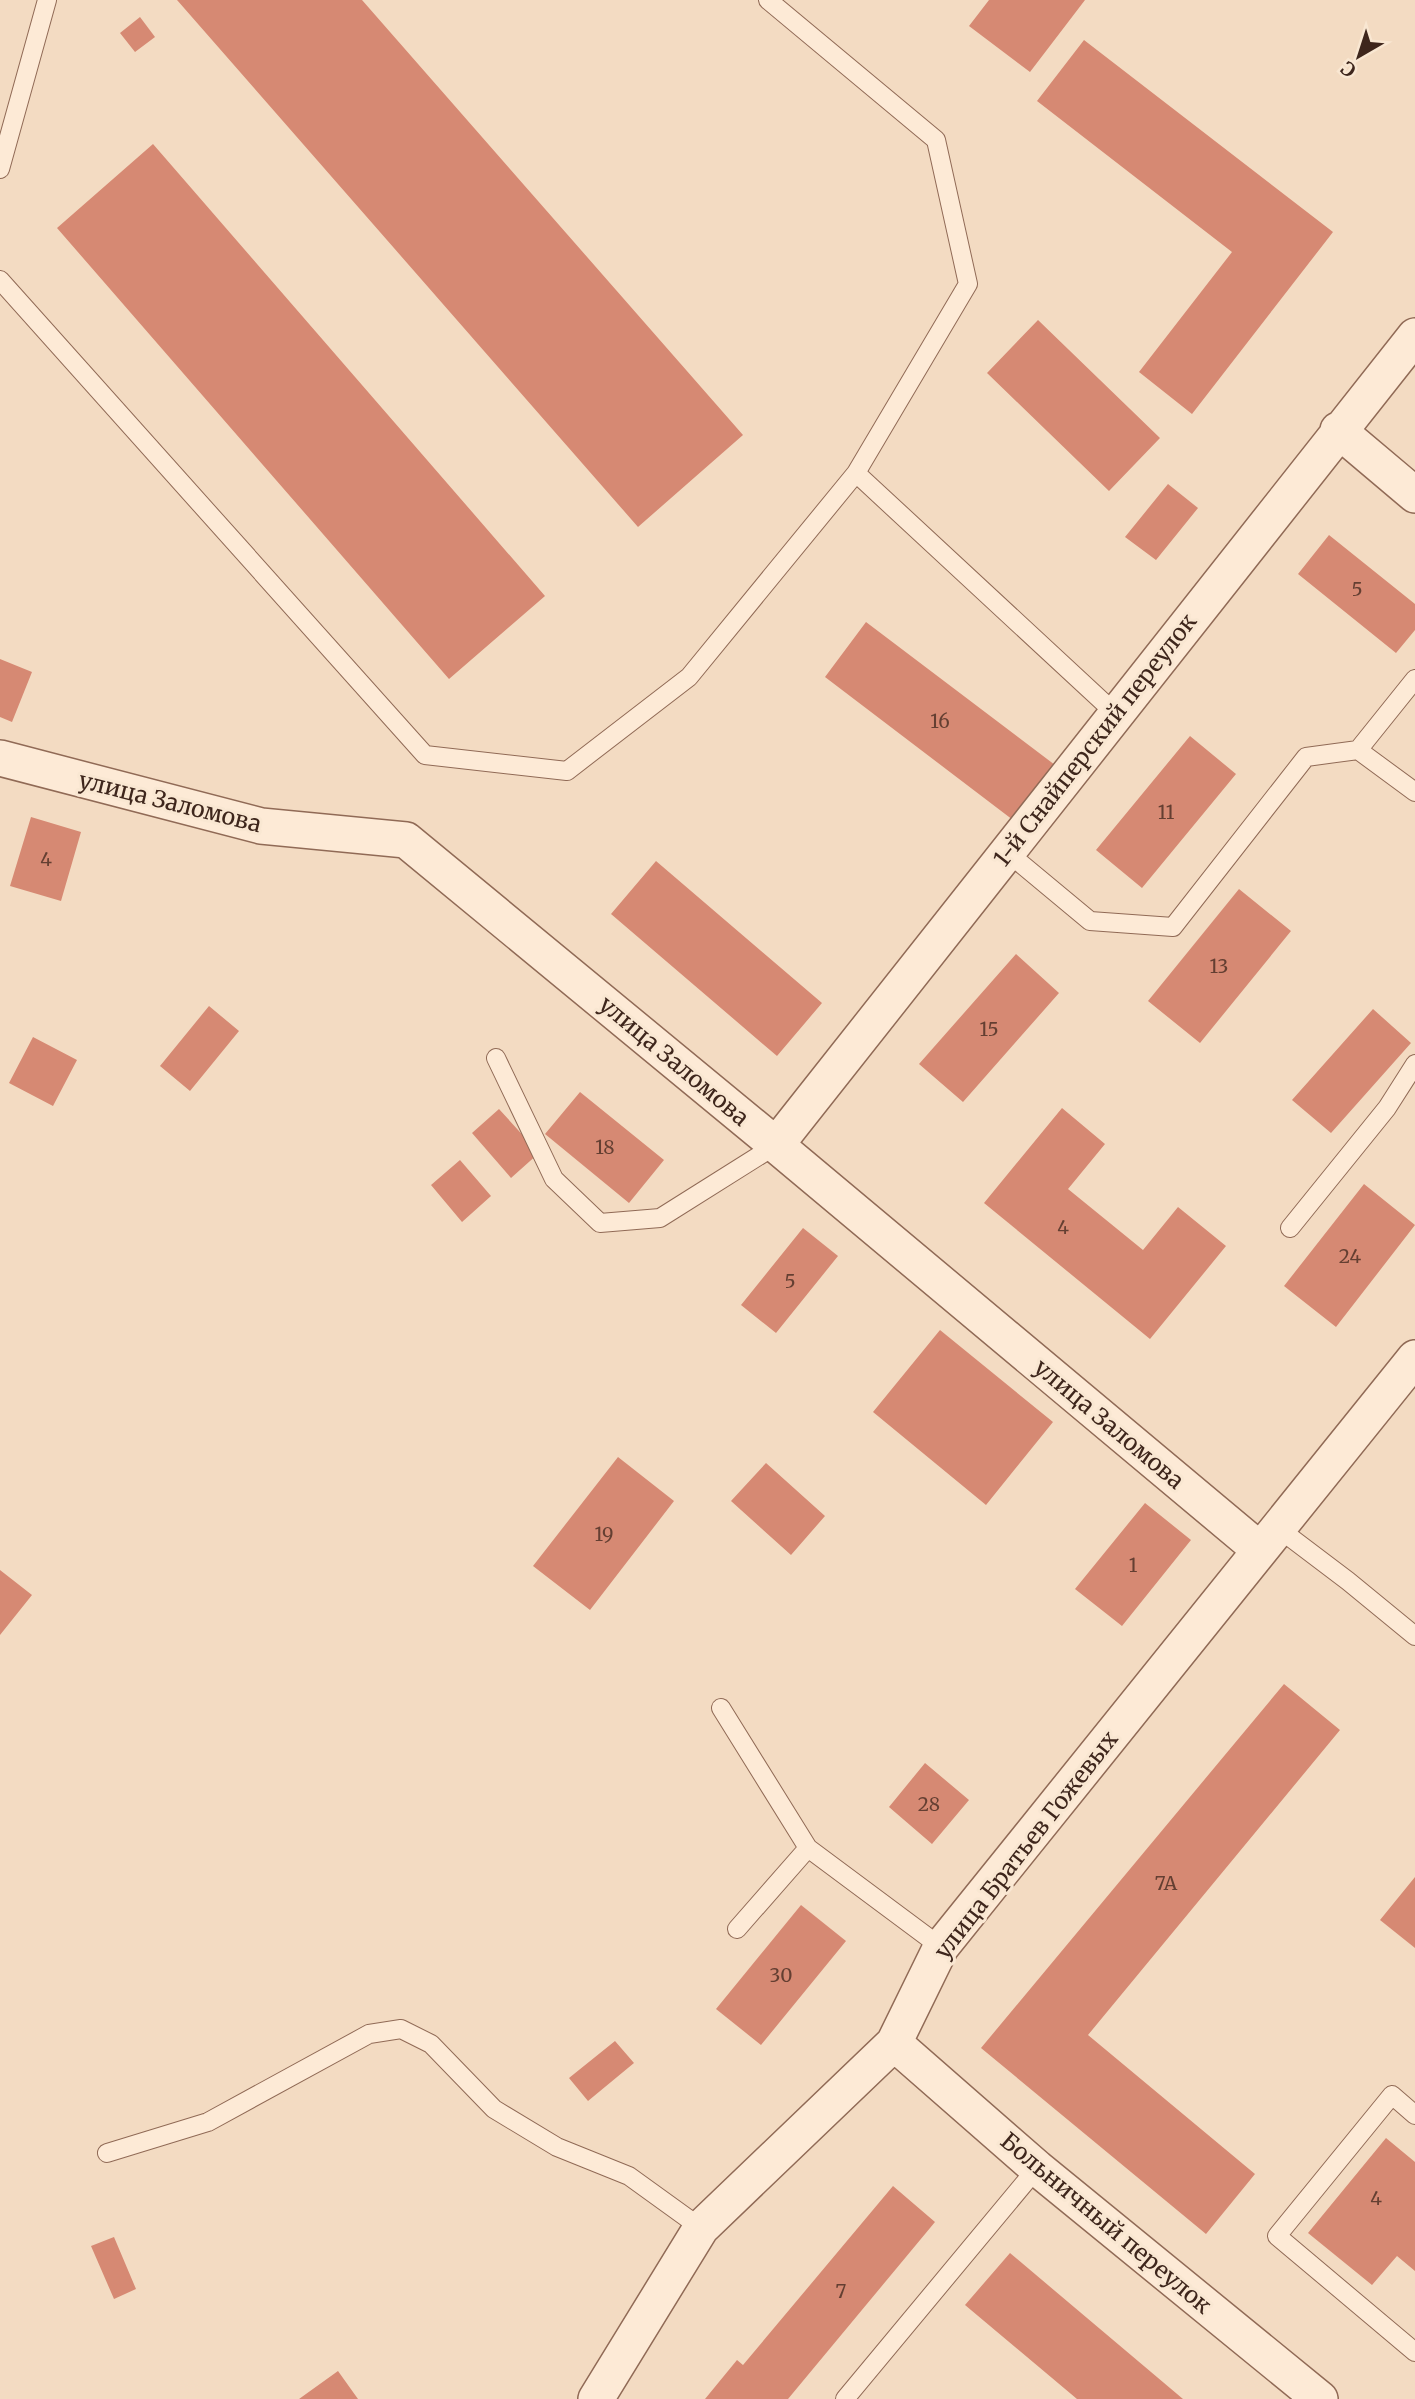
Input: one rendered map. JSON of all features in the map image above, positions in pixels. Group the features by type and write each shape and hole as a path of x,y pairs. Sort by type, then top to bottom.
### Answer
{"street":[{"name":"1-й Снайперский переулок","path":"776,1145 1338,430 1415,336"},
{"path":"1338,430 1415,495"},
{"name":"улица Заломова","path":"0,758 261,826 406,840 776,1145 1269,1539"},
{"name":"улица Братьев Гожевых","path":"596,2399 701,2228 894,2043 941,1947 1415,1358"},
{"name":"Больничный переулок","path":"894,2043 1037,2168 1320,2399"}],"lane":[{"path":"0,169 47,0"},
{"path":"0,280 425,755 567,771 689,677 856,473 968,284 936,140 768,0"},
{"path":"856,473 1116,714"},
{"path":"1007,852 1090,921 1173,927 1306,757 1358,750 1415,679"},
{"path":"1358,750 1415,792"},
{"path":"496,1058 554,1179 600,1223 660,1218 776,1145"},
{"path":"1290,1228 1387,1108 1415,1064"},
{"path":"1269,1539 1348,1581 1415,1636"},
{"path":"721,1708 808,1847 941,1947"},
{"path":"737,1929 808,1847"},
{"path":"107,2152 208,2122 369,2034 401,2029 431,2044 495,2109 557,2147 629,2176 701,2228"},
{"path":"1415,2115 1392,2095 1278,2236 1415,2352"},
{"path":"845,2399 1037,2168"}],"building":[{"path":"177,0 362,0 743,435 638,527"},
{"path":"989,0 1085,0 1030,72 969,26"},
{"path":"140,17 155,37 135,52 120,33"},
{"path":"1084,40 1333,232 1192,414 1139,372 1232,252 1037,101"},
{"path":"153,144 545,596 449,679 57,228"},
{"path":"1038,320 1160,438 1109,491 987,373"},
{"path":"1168,484 1198,508 1156,560 1125,537"},
{"path":"1329,535 1415,604 1415,630 1396,653 1298,574"},
{"path":"866,622 1055,765 1013,820 825,677"},
{"path":"0,659 32,672 12,722 0,717"},
{"path":"1190,736 1236,774 1142,888 1096,850"},
{"path":"31,817 81,832 61,901 10,886"},
{"path":"656,861 822,1003 777,1056 611,914"},
{"path":"1239,889 1291,931 1200,1043 1148,1001"},
{"path":"1016,954 1059,993 963,1102 919,1064"},
{"path":"209,1006 239,1031 190,1091 160,1066"},
{"path":"1373,1009 1411,1043 1331,1133 1292,1100"},
{"path":"33,1037 77,1060 53,1106 9,1083"},
{"path":"580,1092 664,1160 629,1203 545,1134"},
{"path":"1062,1108 1105,1144 1068,1189 1143,1250 1178,1207 1226,1246 1150,1339 984,1203"},
{"path":"499,1109 539,1153 511,1178 472,1133"},
{"path":"460,1160 491,1196 462,1222 431,1185"},
{"path":"1364,1184 1415,1225 1336,1327 1284,1286"},
{"path":"803,1228 838,1256 776,1333 741,1305"},
{"path":"940,1330 1053,1422 986,1505 873,1412"},
{"path":"618,1457 674,1501 590,1610 533,1566"},
{"path":"766,1463 825,1516 791,1555 731,1501"},
{"path":"1145,1503 1191,1540 1122,1626 1075,1589"},
{"path":"0,1570 32,1595 0,1635"},
{"path":"1284,1684 1340,1730 1088,2035 1255,2174 1206,2234 981,2048"},
{"path":"925,1763 969,1800 932,1844 889,1807"},
{"path":"1415,1877 1415,1948 1380,1920"},
{"path":"801,1905 846,1941 761,2045 716,2009"},
{"path":"615,2041 634,2063 588,2101 569,2078"},
{"path":"1386,2138 1415,2162 1415,2271 1397,2256 1372,2285 1308,2233"},
{"path":"893,2186 935,2222 788,2399 705,2399 737,2360 743,2365"},
{"path":"114,2237 136,2289 114,2299 91,2246"},
{"path":"1010,2253 1183,2399 1077,2399 965,2305"},
{"path":"338,2371 358,2399 299,2399"}]}
